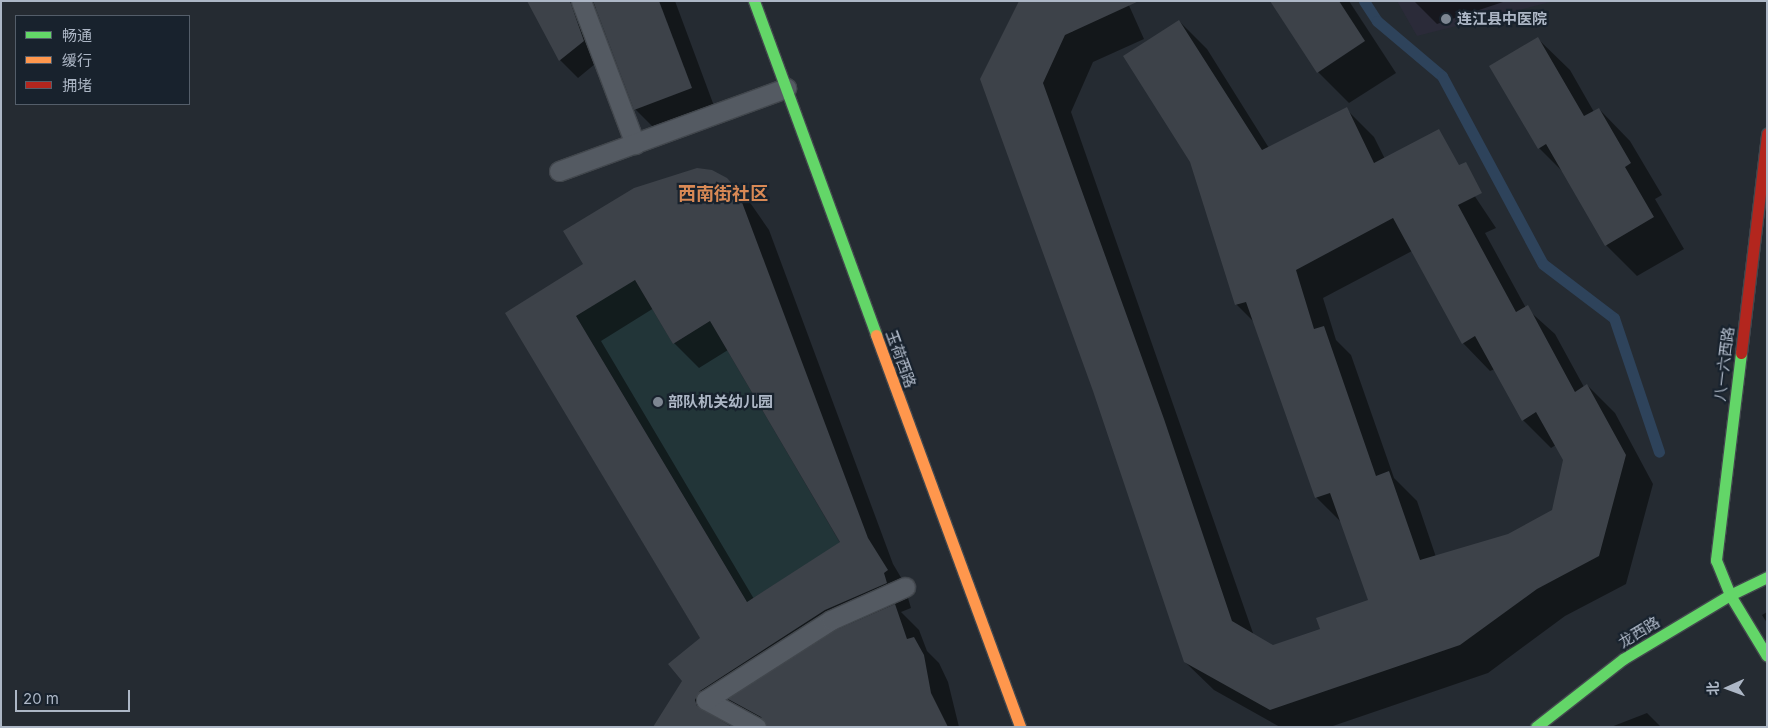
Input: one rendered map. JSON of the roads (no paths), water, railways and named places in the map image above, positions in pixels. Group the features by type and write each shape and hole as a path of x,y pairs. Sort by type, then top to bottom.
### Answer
{"street":[{"name":"玉荷西路","path":"754,1 1020,727"},
{"name":"八一六西路","path":"1767,134 1716,560 1730,595 1767,656"},
{"name":"龙西路","path":"1536,727 1623,658 1730,595 1767,577"}],"lane":[{"path":"581,1 635,144"},
{"path":"559,171 786,88"},
{"path":"756,727 706,700 831,620 905,587"}],"waterway":[{"path":"1364,1 1377,21 1442,76 1543,264 1614,318 1659,452"}],"place":[{"name":"连江县中医院","path":"1446,19"},
{"name":"部队机关幼儿园","path":"658,402"}],"district":[{"name":"西南街社区","path":"723,194"}]}
